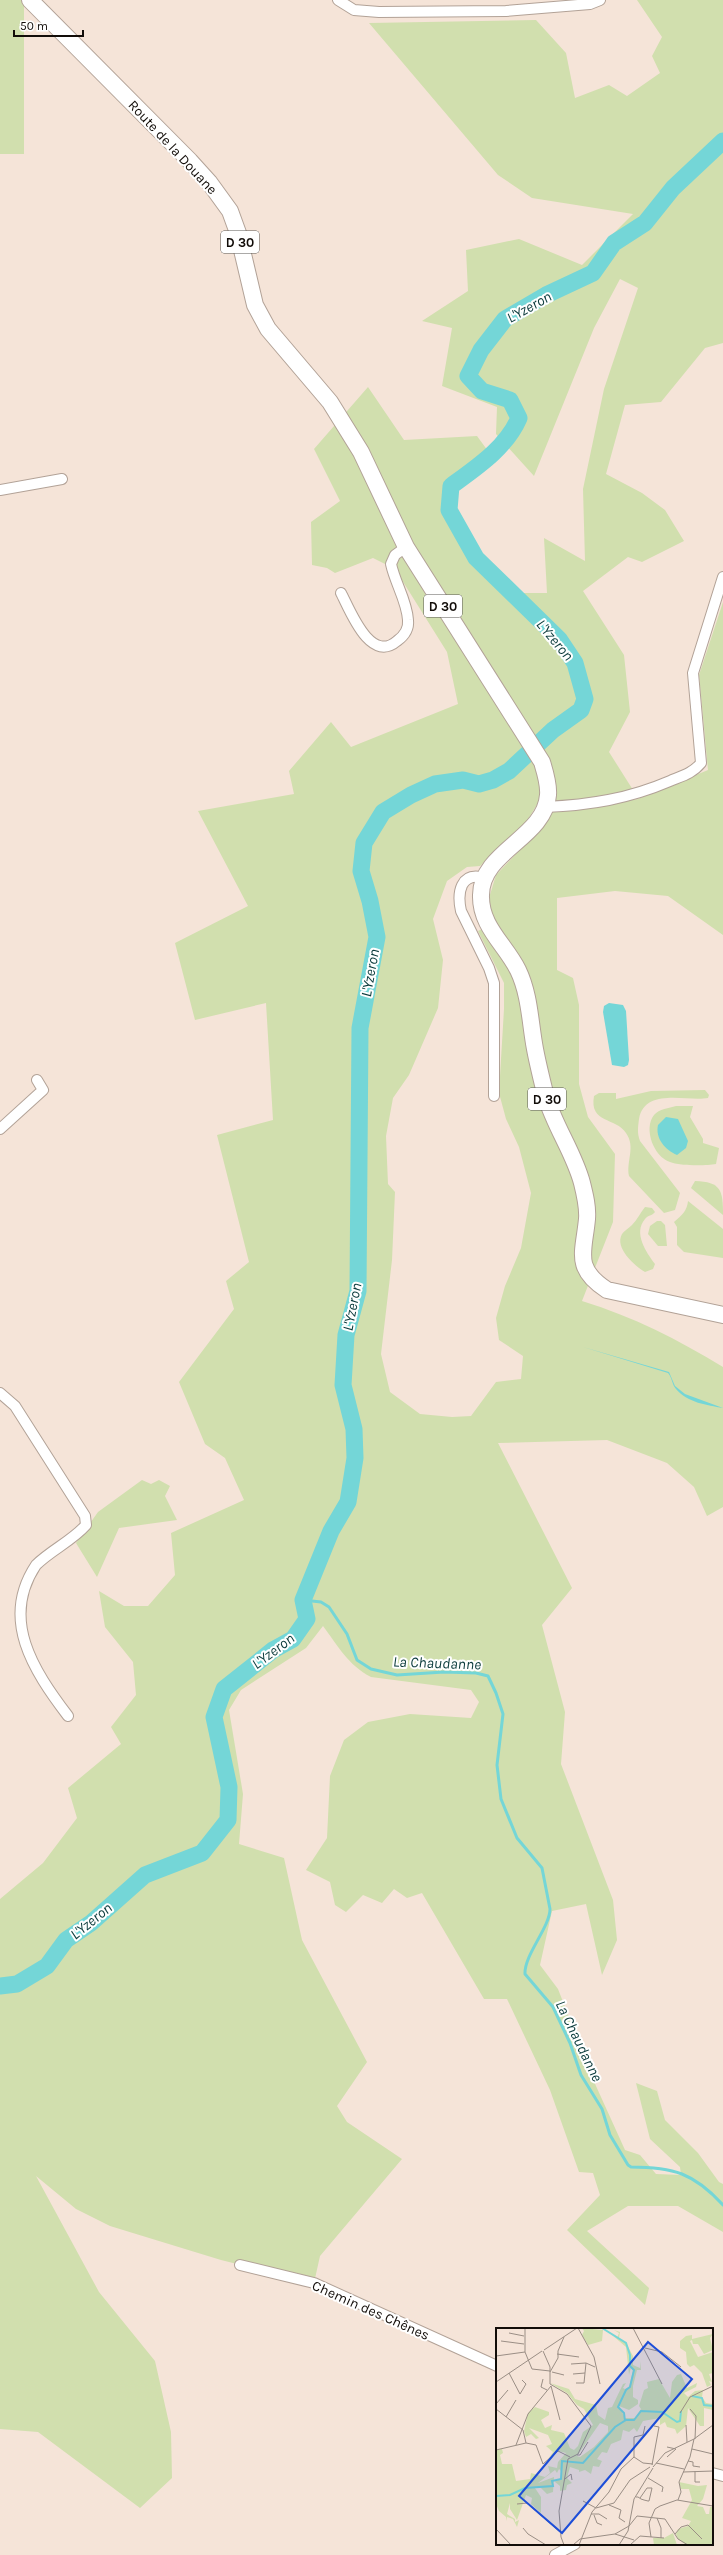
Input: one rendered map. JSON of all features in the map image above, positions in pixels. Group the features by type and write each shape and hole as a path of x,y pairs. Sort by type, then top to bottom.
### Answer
{"main road":[{"name":"Route de la Douane","path":"30,0 190,161 209,182 230,211 238,233 255,305 268,329 330,402 361,452 406,547 537,754 546,776 548,795 545,807"},
{"name":"D 30","path":"545,807 537,821 498,859 485,878 481,894 483,912 489,928 518,969 527,996 535,1050 547,1098 573,1155 582,1182 587,1217 581,1257 592,1280 607,1290 723,1315"}],"street":[{"path":"338,0 354,10 379,12 506,11 590,4 600,0"},
{"path":"0,490 62,479"},
{"path":"341,593 364,635 374,644 382,646 395,643 405,634 408,621 392,564 395,555 406,547"},
{"path":"545,807 586,805 639,794 695,770 701,763 694,705 693,673 723,577"},
{"path":"485,878 472,877 463,883 459,891 459,902 461,911 489,968 494,983 494,1096"},
{"path":"0,1130 42,1090 37,1080"},
{"path":"0,1393 15,1406 85,1516 86,1525 79,1532 45,1557 28,1574 16,1593 12,1613 14,1636 21,1652 68,1716"},
{"name":"Chemin des Chênes","path":"240,2265 314,2283 496,2366"},
{"path":"713,2473 723,2476"},
{"path":"555,2555 573,2545"}],"green space":[{"path":"0,0 22,0 24,2 24,154 0,154"},
{"path":"637,0 723,0 723,343 705,348 661,402 625,405 606,474 642,493 665,510 684,541 642,562 628,557 583,591 624,655 630,712 609,752 633,790 586,803 538,803 527,821 480,866 467,867 447,881 433,919 443,960 438,1008 409,1075 393,1098 386,1136 388,1184 395,1192 392,1260 381,1354 390,1392 420,1414 452,1417 471,1416 496,1382 521,1379 523,1356 499,1340 496,1318 505,1286 521,1248 531,1193 519,1147 506,1119 499,1093 504,983 478,931 494,923 489,898 496,875 538,831 554,808 587,807 638,799 708,770 699,675 723,602 723,935 668,896 615,891 557,898 557,970 573,978 579,1005 579,1084 588,1117 615,1154 613,1222 582,1301 620,1314 655,1330 689,1347 723,1367 723,1507 707,1516 694,1487 667,1463 607,1440 498,1443 572,1588 542,1625 565,1712 561,1764 613,1900 617,1940 602,1975 586,1904 552,1911 540,1965 558,1989 596,2086 625,2150 640,2155 656,2174 681,2175 680,2167 650,2139 636,2083 657,2091 665,2120 698,2153 719,2182 723,2184 723,2232 678,2206 628,2206 587,2231 649,2288 645,2305 567,2230 600,2195 593,2173 579,2172 550,2090 507,1999 484,1999 422,1893 407,1898 394,1889 382,1903 363,1895 346,1912 335,1905 330,1882 306,1870 327,1838 330,1776 344,1740 368,1722 410,1714 471,1718 479,1702 471,1690 371,1677 350,1661 323,1626 306,1648 241,1690 229,1710 243,1794 239,1844 284,1858 302,1940 367,2062 337,2106 347,2122 402,2159 320,2256 314,2283 221,2260 110,2226 76,2209 36,2176 99,2292 155,2361 171,2432 172,2478 140,2508 38,2432 0,2429 0,1899 43,1863 77,1818 68,1788 121,1744 111,1727 136,1695 133,1662 105,1627 99,1591 124,1606 148,1606 175,1575 171,1533 244,1500 225,1458 205,1444 179,1382 234,1309 226,1281 249,1262 217,1135 273,1120 266,1003 195,1020 175,943 248,906 198,811 294,794 289,771 331,722 351,747 458,704 447,652 395,569 373,558 335,573 327,568 312,565 311,522 340,501 314,449 368,387 404,440 477,436 496,462 456,488 453,509 479,553 517,593 547,593 544,538 585,561 583,489 604,389 638,288 620,279 594,328 534,476 496,434 497,407 442,386 452,328 422,321 468,291 466,250 519,239 582,265 633,214 532,198 498,175 369,23 536,20 566,53 575,98 609,85 627,96 660,73 652,56 662,37"},
{"path":"705,1090 709,1095 708,1098 658,1099 649,1103 643,1109 639,1119 638,1133 640,1141 680,1193 675,1210 664,1213 629,1176 628,1170 631,1149 629,1138 622,1128 599,1116 595,1111 594,1096 599,1093 616,1093 616,1099 651,1091"},
{"path":"676,1106 693,1106 690,1117 703,1139 703,1143 719,1148 716,1164 680,1164 670,1162 659,1155 650,1135 651,1121 654,1115 659,1111"},
{"path":"695,1181 710,1183 719,1189 722,1199 723,1215 691,1188"},
{"path":"688,1201 723,1229 723,1258 684,1252 677,1245 677,1227 674,1222 684,1213 687,1208"},
{"path":"645,1207 652,1208 655,1212 646,1218 642,1224 640,1230 642,1242 655,1264 653,1269 645,1272 636,1266 623,1251 620,1239 622,1234 634,1223"},
{"path":"657,1221 661,1221 665,1225 667,1246 658,1246 648,1234 650,1226"},
{"path":"142,1480 151,1484 159,1480 170,1486 165,1496 177,1520 119,1528 97,1577 76,1543 98,1512"}],"water":[{"path":"609,1003 623,1005 626,1011 629,1060 628,1065 624,1067 612,1065 603,1012 604,1006"},
{"path":"666,1117 678,1119 688,1141 686,1148 677,1155 665,1147 658,1134 658,1125"},
{"path":"583,1347 669,1372 675,1386 685,1394 723,1408 698,1403 681,1394 675,1387 668,1373"}],"waterway":[{"name":"L'Yzeron","path":"0,1986 17,1984 47,1966 66,1940 91,1923 145,1875 202,1853 228,1820 229,1787 214,1717 224,1689 273,1650 293,1639 307,1619 303,1600 331,1531 348,1502 355,1458 354,1429 343,1385 346,1335 358,1291 360,1028 377,937 370,901 361,871 364,843 383,812 411,795 435,784 463,780 479,784 493,780 509,771 553,730 581,710 585,699 575,663 559,639 476,558 449,510 451,486 481,464 499,448 507,439 519,418 510,400 482,391 468,376 481,350 505,319 546,295 593,273 614,243 645,223 673,188 723,141"},
{"name":"La Chaudanne","path":"303,1600 321,1602 329,1607 347,1634 357,1660 371,1669 397,1675 444,1672 476,1673 488,1676 503,1714 497,1765 501,1799 517,1838 542,1868 550,1909 546,1924 528,1958 525,1974 553,2007 570,2043 581,2075 602,2109 610,2135 628,2165 631,2167 659,2168 682,2174 702,2186 723,2205"}]}
